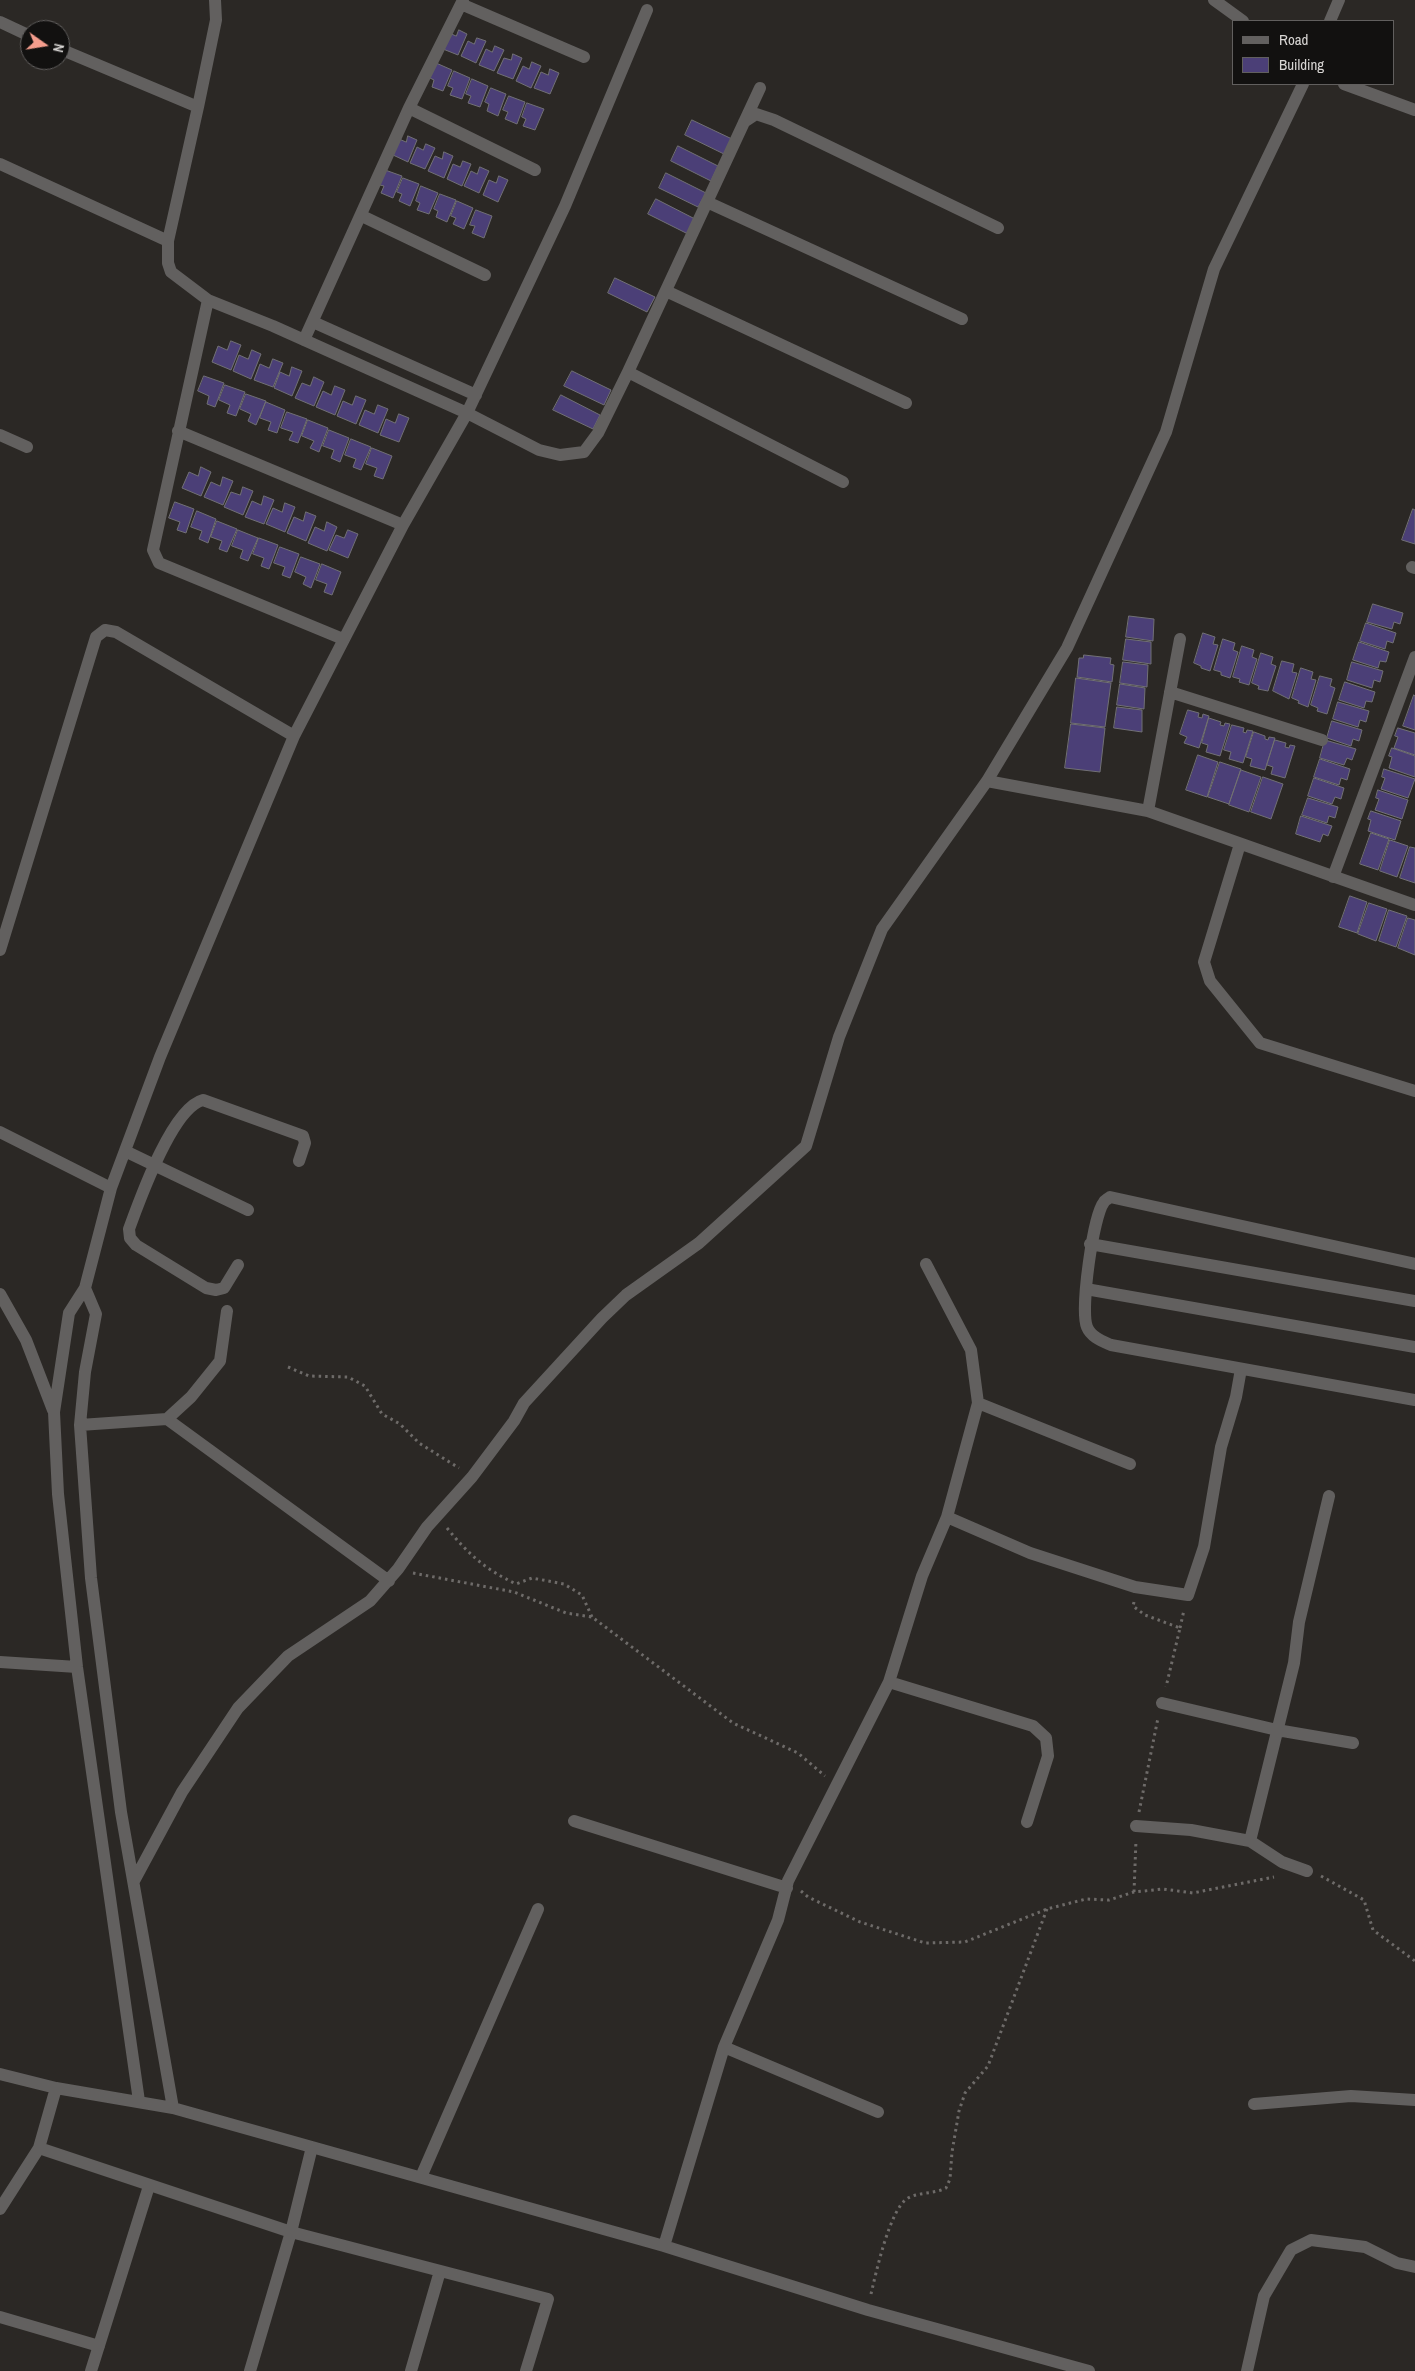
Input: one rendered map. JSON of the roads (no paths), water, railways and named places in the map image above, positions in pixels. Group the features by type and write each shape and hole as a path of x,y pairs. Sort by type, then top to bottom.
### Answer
{"street":[{"path":"215,0 216,20 168,241 168,264 171,272 208,300 304,340 467,413 539,450 560,455 584,452 598,433 760,88"},
{"path":"1214,0 1241,20"},
{"path":"1330,20 1339,0"},
{"path":"304,340 362,216 409,108 462,2 584,57"},
{"path":"139,2101 77,1667 58,1494 54,1412 69,1313 85,1288 111,1188 160,1057 294,736 403,525 476,395 565,206 647,10"},
{"path":"0,22 20,31"},
{"path":"70,53 198,106"},
{"path":"134,1881 182,1792 238,1708 288,1656 370,1601 389,1581 437,1516 472,1477 514,1422 524,1403 626,1294 699,1243 806,1146 838,1037 882,929 987,781 1067,648 1166,432 1214,269 1303,85"},
{"path":"1347,85 1415,110"},
{"path":"409,108 535,170"},
{"path":"744,122 756,114 774,120 998,228"},
{"path":"0,164 168,241"},
{"path":"707,202 962,319"},
{"path":"362,216 485,274"},
{"path":"666,291 906,403"},
{"path":"208,300 153,550 159,563 343,639"},
{"path":"312,322 476,395"},
{"path":"628,372 843,482"},
{"path":"178,431 403,525"},
{"path":"0,435 27,447"},
{"path":"0,950 96,637 105,630 116,632 294,736"},
{"path":"1148,811 1180,639"},
{"path":"1333,877 1410,684 1415,657"},
{"path":"1170,692 1322,740"},
{"path":"987,781 1148,811 1415,905"},
{"path":"1240,844 1204,962 1210,982 1260,1043 1415,1090"},
{"path":"238,1265 224,1288 216,1290 206,1288 136,1245 130,1238 129,1229 154,1163 186,1110 194,1102 203,1100 303,1136 305,1143 298,1161"},
{"path":"0,1132 111,1188"},
{"path":"125,1150 248,1210"},
{"path":"1415,1264 1110,1197 1104,1202 1090,1244 1086,1289 1087,1327 1096,1339 1111,1345 1415,1400"},
{"path":"1090,1244 1415,1301"},
{"path":"664,2246 724,2046 778,1920 788,1885 800,1854 816,1830 889,1682 922,1576 947,1517 978,1403 971,1350 926,1264"},
{"path":"85,1288 96,1314 85,1372 80,1426 91,1578 121,1812 173,2108"},
{"path":"1086,1289 1415,1347"},
{"path":"0,1294 26,1340 54,1412"},
{"path":"80,1426 167,1419 191,1397 220,1361 227,1311"},
{"path":"947,1517 1030,1553 1135,1587 1188,1595 1204,1547 1221,1447 1236,1396 1241,1369"},
{"path":"978,1403 1130,1464"},
{"path":"167,1419 389,1581"},
{"path":"1250,1841 1294,1663 1299,1622 1329,1496"},
{"path":"0,1662 77,1667"},
{"path":"889,1682 1033,1726 1046,1738 1048,1756 1027,1822"},
{"path":"1162,1703 1278,1730 1353,1743"},
{"path":"574,1821 788,1885"},
{"path":"1136,1826 1191,1830 1250,1841 1282,1862 1307,1871"},
{"path":"421,2178 538,1909"},
{"path":"724,2046 878,2112"},
{"path":"0,2074 56,2088 173,2108 664,2246 868,2310 1089,2371"},
{"path":"0,2209 39,2148 56,2088"},
{"path":"1254,2104 1351,2096 1415,2100"},
{"path":"250,2371 291,2232 312,2146"},
{"path":"39,2148 291,2232 548,2299 526,2371"},
{"path":"91,2371 149,2186"},
{"path":"1247,2371 1264,2296 1290,2250 1311,2240 1366,2247 1397,2262 1415,2267"},
{"path":"411,2371 440,2271"},
{"path":"0,2317 99,2346"}]}
